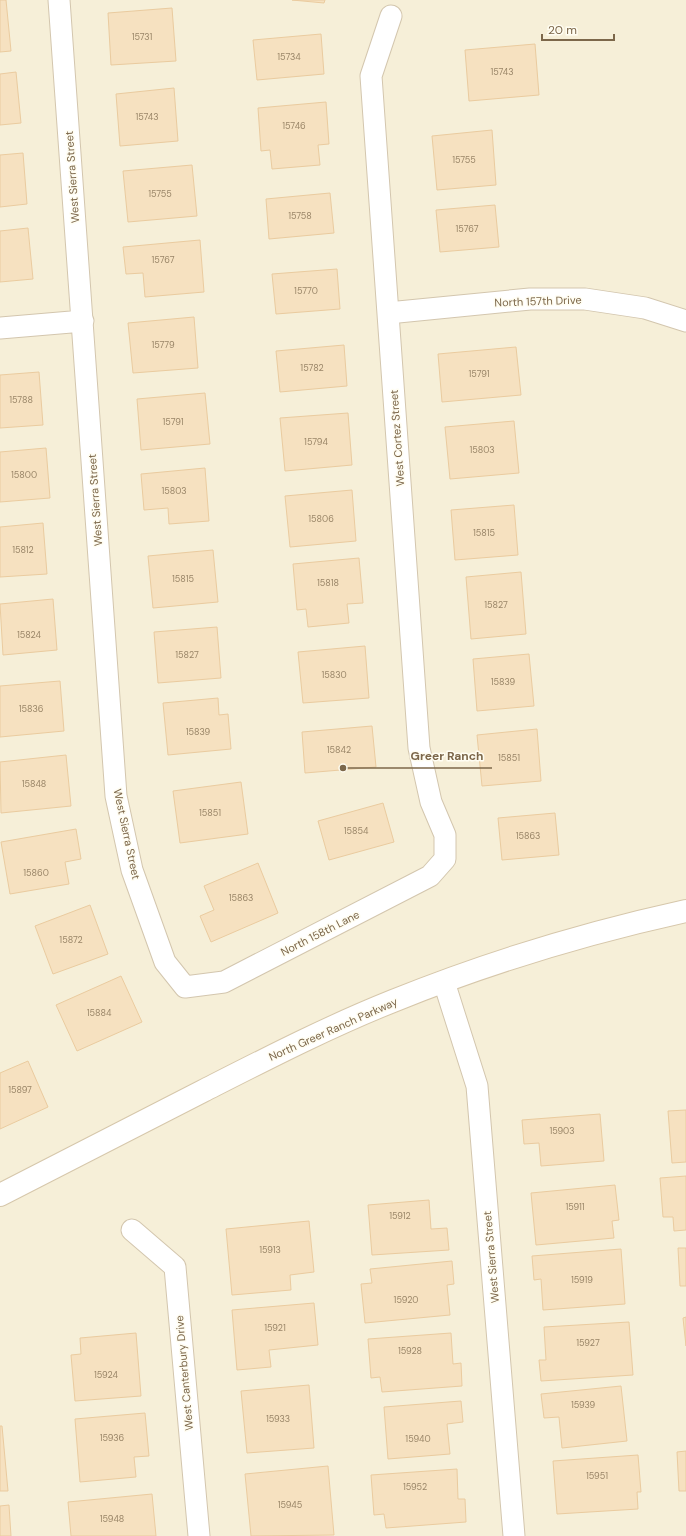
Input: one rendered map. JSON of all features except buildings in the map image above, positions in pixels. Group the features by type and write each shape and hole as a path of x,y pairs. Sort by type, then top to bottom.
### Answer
{"street":[{"name":"West Sierra Street","path":"59,0 116,796 132,870 165,962 185,987"},
{"name":"West Cortez Street","path":"391,16 371,76 419,748 431,802 445,835 445,859"},
{"name":"North 157th Drive","path":"388,313 530,299 584,299 645,308 686,321"},
{"path":"0,328 83,320"},
{"name":"North 158th Lane","path":"185,987 224,982 430,876 445,859"},
{"name":"North Greer Ranch Parkway","path":"0,1195 312,1036 393,1001 559,943 599,931 686,911"},
{"name":"West Sierra Street","path":"444,982 477,1086 514,1536"},
{"name":"West Canterbury Drive","path":"132,1230 175,1267 199,1536"}],"shaded area":[{"path":"0,0 686,0 686,1536 0,1536"}],"place":[{"name":"Greer Ranch","path":"343,768"}]}
